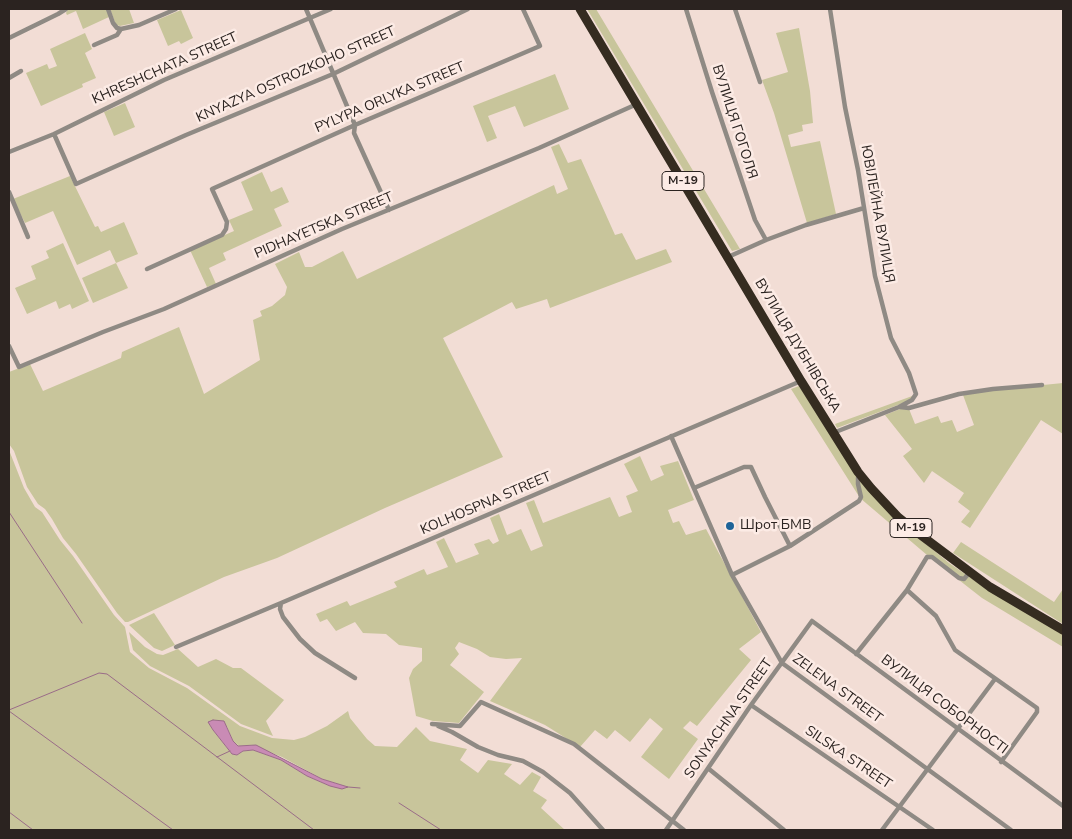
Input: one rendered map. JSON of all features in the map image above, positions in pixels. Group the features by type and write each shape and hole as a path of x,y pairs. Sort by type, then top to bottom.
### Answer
{"highway":[{"name":"ВУЛИЦЯ ДУБНІВСЬКА","path":"580,9 800,381 860,475 898,517 969,573 1063,630"}],"street":[{"path":"9,38 66,9"},
{"path":"108,9 113,23 117,28 121,29 139,25 176,9"},
{"path":"306,9 355,125 354,133 389,210"},
{"name":"KHRESHCHATA STREET","path":"9,152 54,134 164,80 331,9"},
{"name":"KNYAZYA OSTROZKOHO STREET","path":"54,134 76,184 186,135 333,74 468,9"},
{"name":"PYLYPA ORLYKA STREET","path":"147,269 222,234 226,229 227,222 212,189 355,125 540,46 523,9"},
{"name":"ВУЛИЦЯ ГОГОЛЯ","path":"686,9 755,220 766,240"},
{"path":"735,9 760,82"},
{"name":"ЮВІЛЕЙНА ВУЛИЦЯ","path":"830,9 875,276 891,338 909,372 916,394 912,400 899,407"},
{"path":"94,45 117,35 121,29"},
{"path":"9,78 21,71"},
{"name":"PIDHAYETSKA STREET","path":"9,346 18,367 164,309 342,229 540,148 637,104"},
{"path":"9,192 28,237"},
{"path":"728,257 806,225 864,208"},
{"name":"KOLHOSPNA STREET","path":"176,647 800,381"},
{"path":"833,433 899,407 909,408 959,394 1042,385"},
{"name":"ZELENA STREET","path":"671,436 732,575 782,663 1011,830"},
{"path":"694,488 744,467 751,467 764,497 790,546"},
{"path":"732,575 790,546 859,500 861,497 858,478 860,475"},
{"path":"856,654 907,590 927,557 932,557 959,578 964,579 969,573"},
{"path":"907,590 936,616 955,650 1037,708 1037,712 1001,762"},
{"path":"281,603 280,609 283,617 300,639 315,652 355,678"},
{"name":"SONYACHNA STREET","path":"666,830 751,705 812,622"},
{"name":"ВУЛИЦЯ СОБОРНОСТІ","path":"812,622 1063,806"},
{"path":"882,830 995,679"},
{"path":"603,830 570,792 543,772 523,762 498,756 452,732 432,724 460,726 481,702 574,744 684,830"},
{"name":"SILSKA STREET","path":"751,705 932,830"},
{"path":"709,769 784,830"}],"shaded area":[{"path":"68,9 107,9 109,17 83,29 76,11 67,15"},
{"path":"110,9 129,9 134,23 116,25"},
{"path":"587,9 596,9 740,249 732,251"},
{"path":"181,10 193,38 181,44 179,41 168,46 157,20"},
{"path":"799,28 810,91 813,123 802,125 803,131 788,135 791,147 820,141 836,214 807,223 774,113 762,80 788,72 776,33"},
{"path":"85,33 92,49 85,53 96,78 82,84 83,87 41,106 26,73 47,64 49,69 57,66 50,49"},
{"path":"555,74 569,109 524,127 515,106 488,116 497,138 487,142 473,106"},
{"path":"125,103 135,127 114,136 104,112"},
{"path":"559,144 568,163 581,159 615,235 622,233 636,260 666,249 672,262 550,308 547,299 516,309 512,302 443,338 503,457 385,508 277,558 224,577 125,622 63,538 45,509 38,504 27,487 14,451 9,444 9,372 30,364 43,391 121,358 122,352 179,327 204,394 260,360 253,320 262,316 260,311 272,306 285,295 287,287 275,264 299,252 305,267 312,267 343,251 357,279 554,185 557,194 568,189 551,147"},
{"path":"262,172 271,192 282,187 289,202 274,209 282,226 223,253 226,260 209,268 216,284 207,287 190,250 234,231 229,220 253,210 241,182"},
{"path":"70,176 95,227 98,226 101,232 124,222 138,254 116,263 110,250 77,265 53,211 25,223 13,199"},
{"path":"63,243 89,301 72,309 70,304 59,309 56,301 27,314 15,288 36,279 31,266 49,258 46,251"},
{"path":"116,263 128,288 93,303 82,278"},
{"path":"1063,383 1063,434 1041,420 970,528 961,522 970,511 958,502 964,493 932,471 924,483 903,456 912,449 885,415 900,409 909,409 915,424 938,416 941,423 952,420 957,432 974,425 963,395"},
{"path":"799,386 860,481 895,518 949,563 987,589 1063,634 1063,647 982,598 927,555 860,498 791,389"},
{"path":"915,395 912,399 898,405 837,428 835,424"},
{"path":"9,450 24,488 35,507 42,512 114,615 125,627 130,652 149,668 187,688 240,726 272,738 294,740 305,737 327,726 348,711 350,718 375,746 397,747 416,727 430,741 467,749 460,760 478,773 488,760 512,764 504,774 520,785 532,772 541,777 533,791 547,800 541,808 565,830 9,830","holes":["209,722 227,727 233,741 239,746 251,745 282,757 322,779 347,787 330,786 307,776 281,760 253,750 243,751 237,755 232,754"]},
{"path":"640,456 651,481 664,475 660,466 678,461 694,500 668,510 673,523 679,521 686,535 706,529 761,632 739,649 751,660 697,726 690,721 683,728 698,739 669,779 641,757 663,729 650,718 630,742 615,730 607,739 595,730 580,747 545,725 490,701 522,658 490,657 477,649 459,642 455,648 459,654 450,665 484,692 459,723 433,721 416,716 409,678 413,669 422,661 422,648 399,645 386,634 363,633 355,622 336,631 327,619 320,622 316,614 347,601 350,606 397,587 394,582 424,569 427,575 448,567 436,542 444,538 456,563 479,554 474,544 489,539 493,544 499,541 490,518 499,514 507,535 521,529 531,551 543,546 526,503 534,500 543,523 610,497 619,517 632,512 626,496 638,491 624,464"},
{"path":"961,542 1054,602 1063,589 1063,624 953,553"},
{"path":"154,613 175,645 162,651 154,648 129,625"},
{"path":"129,632 145,647 157,654 163,655 178,649 198,667 216,659 233,668 241,668 284,700 266,721 273,736 241,724 189,686 150,666 133,650"},
{"path":"213,720 224,721 233,741 238,746 256,745 322,779 348,787 342,789 330,786 307,776 281,760 253,750 243,751 237,755 232,754 208,722"}],"waterway":[{"path":"9,512 82,623"},
{"path":"9,710 99,673 107,674 314,830"},
{"path":"9,711 173,830"},
{"path":"217,757 230,751"},
{"path":"348,787 360,788"},
{"path":"399,803 441,830"},
{"path":"9,812 33,830"}],"place":[{"name":"Шрот БМВ","path":"730,526"}]}
